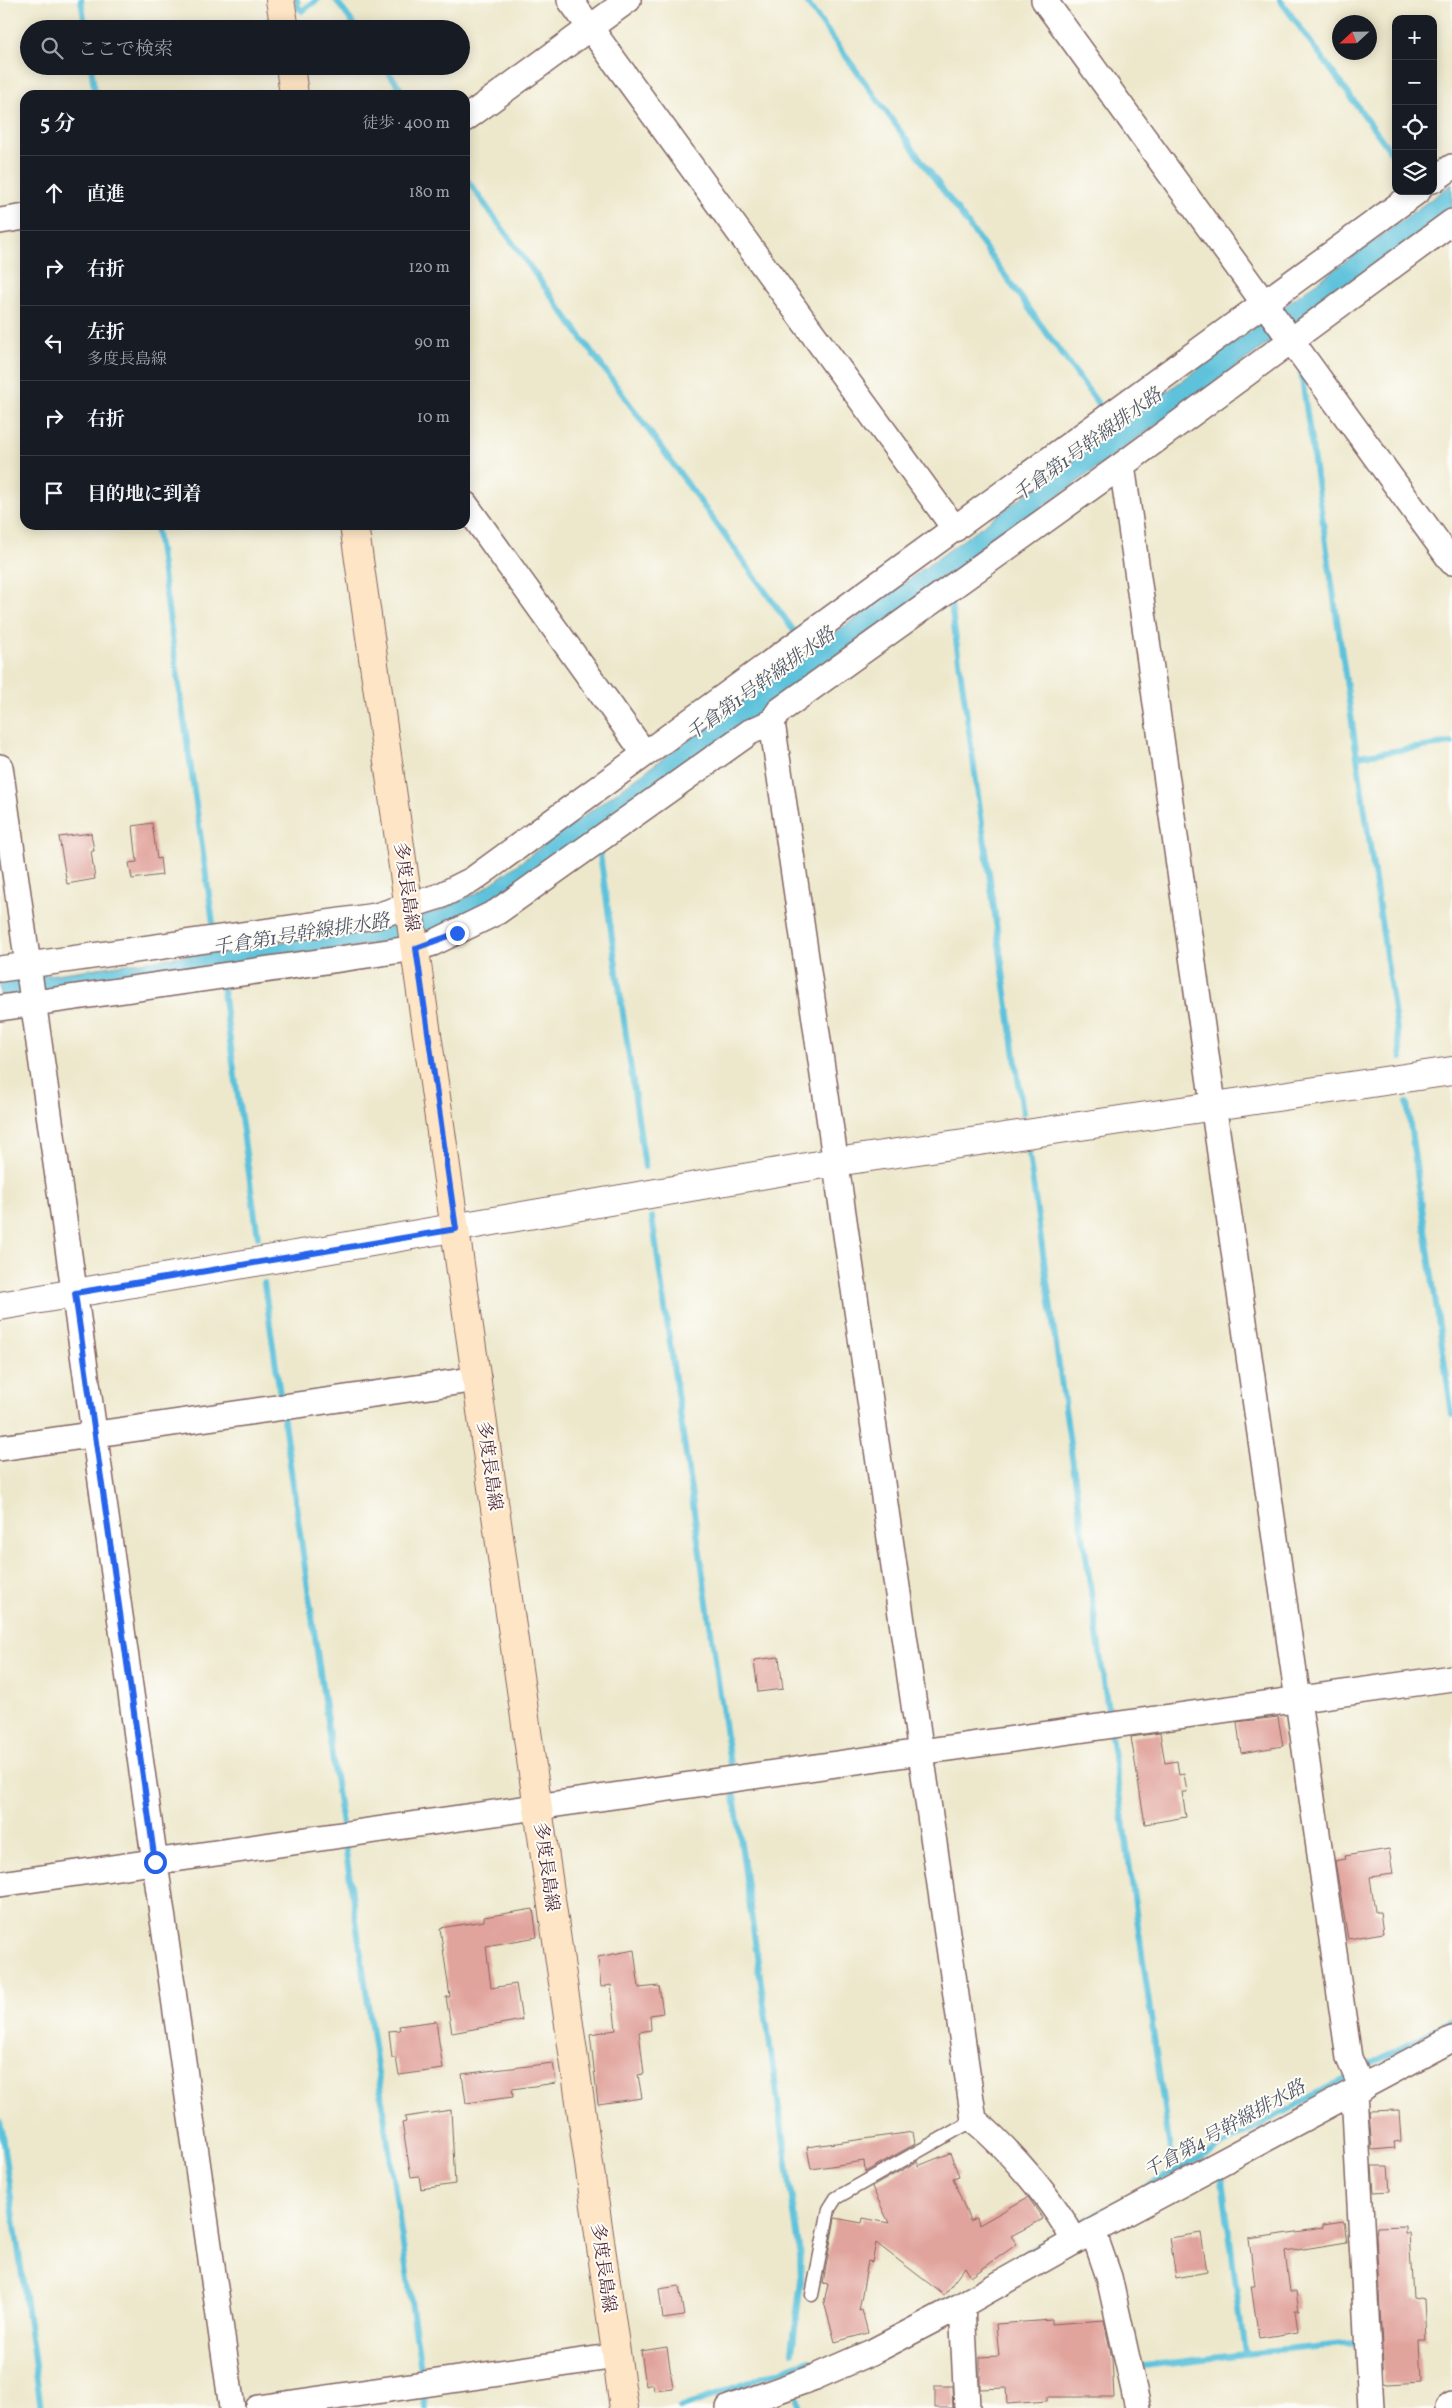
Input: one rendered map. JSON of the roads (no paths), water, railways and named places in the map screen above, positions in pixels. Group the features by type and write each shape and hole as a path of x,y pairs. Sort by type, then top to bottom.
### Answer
{"main road":[{"path":"280,0 283,20"},
{"path":"291,75 293,90"},
{"name":"多度長島線","path":"355,530 416,945 624,2408"}],"street":[{"path":"570,0 955,529"},
{"path":"470,115 628,0"},
{"path":"1044,0 1452,562"},
{"path":"1437,177 1452,167"},
{"path":"0,969 29,968 376,916 410,909 472,880 955,529 1267,306 1413,195"},
{"path":"0,221 20,218"},
{"path":"0,1008 33,1000 433,944 497,912 750,732 772,722 779,711 1122,465 1289,337 1452,222"},
{"path":"1122,465 1349,2058 1358,2087 1371,2408"},
{"path":"470,511 645,754"},
{"path":"772,722 974,2120 992,2135 1075,2231 1109,2277 1138,2408"},
{"path":"0,767 232,2408"},
{"path":"0,1306 456,1229 836,1162 1452,1071"},
{"path":"0,1448 478,1379"},
{"path":"0,1884 1452,1678"},
{"path":"729,2408 815,2376 872,2352 962,2305 1075,2231 1452,2039"},
{"path":"962,2305 967,2408"},
{"path":"258,2408 617,2356"},
{"path":"1448,2408 1452,2405"}],"lane":[{"path":"812,2295 829,2209 836,2198 974,2120"}],"water":[{"path":"1452,184 1452,210 504,898 414,938 0,1000 0,982 379,928 441,910 481,891"}],"waterway":[{"path":"81,0 84,20"},
{"path":"297,0 298,7 302,11 317,0"},
{"path":"336,0 350,20"},
{"name":"千倉第1号幹線排水路","path":"805,0 1102,409"},
{"path":"1280,0 1392,154"},
{"path":"92,75 94,90"},
{"path":"391,75 401,90"},
{"path":"470,184 794,631"},
{"path":"1301,372 1401,1058"},
{"name":"千倉第1号幹線排水路","path":"157,530 214,930"},
{"path":"950,597 1023,1113"},
{"path":"1358,756 1452,743"},
{"path":"600,854 645,1167"},
{"path":"222,985 258,1237"},
{"path":"1407,1103 1452,1415"},
{"path":"1029,1155 1109,1717"},
{"path":"652,1217 731,1771"},
{"path":"264,1283 281,1401"},
{"path":"283,1415 342,1825"},
{"path":"1111,1736 1171,2157"},
{"path":"733,1788 800,2255 801,2281 792,2352"},
{"path":"345,1845 422,2377"},
{"name":"千倉第4号幹線排水路","path":"1360,2070 1452,2020"},
{"name":"千倉第4号幹線排水路","path":"1072,2228 1351,2075"},
{"path":"0,2121 41,2408"},
{"path":"1174,2163 1178,2170"},
{"path":"1222,2179 1245,2354 1354,2343"},
{"name":"千倉第4号幹線排水路","path":"1010,2262 1064,2232"},
{"path":"1144,2366 1245,2354"},
{"name":"千倉第4号幹線排水路","path":"680,2408 809,2360"},
{"path":"424,2393 426,2408"},
{"path":"798,2398 798,2408"}]}
